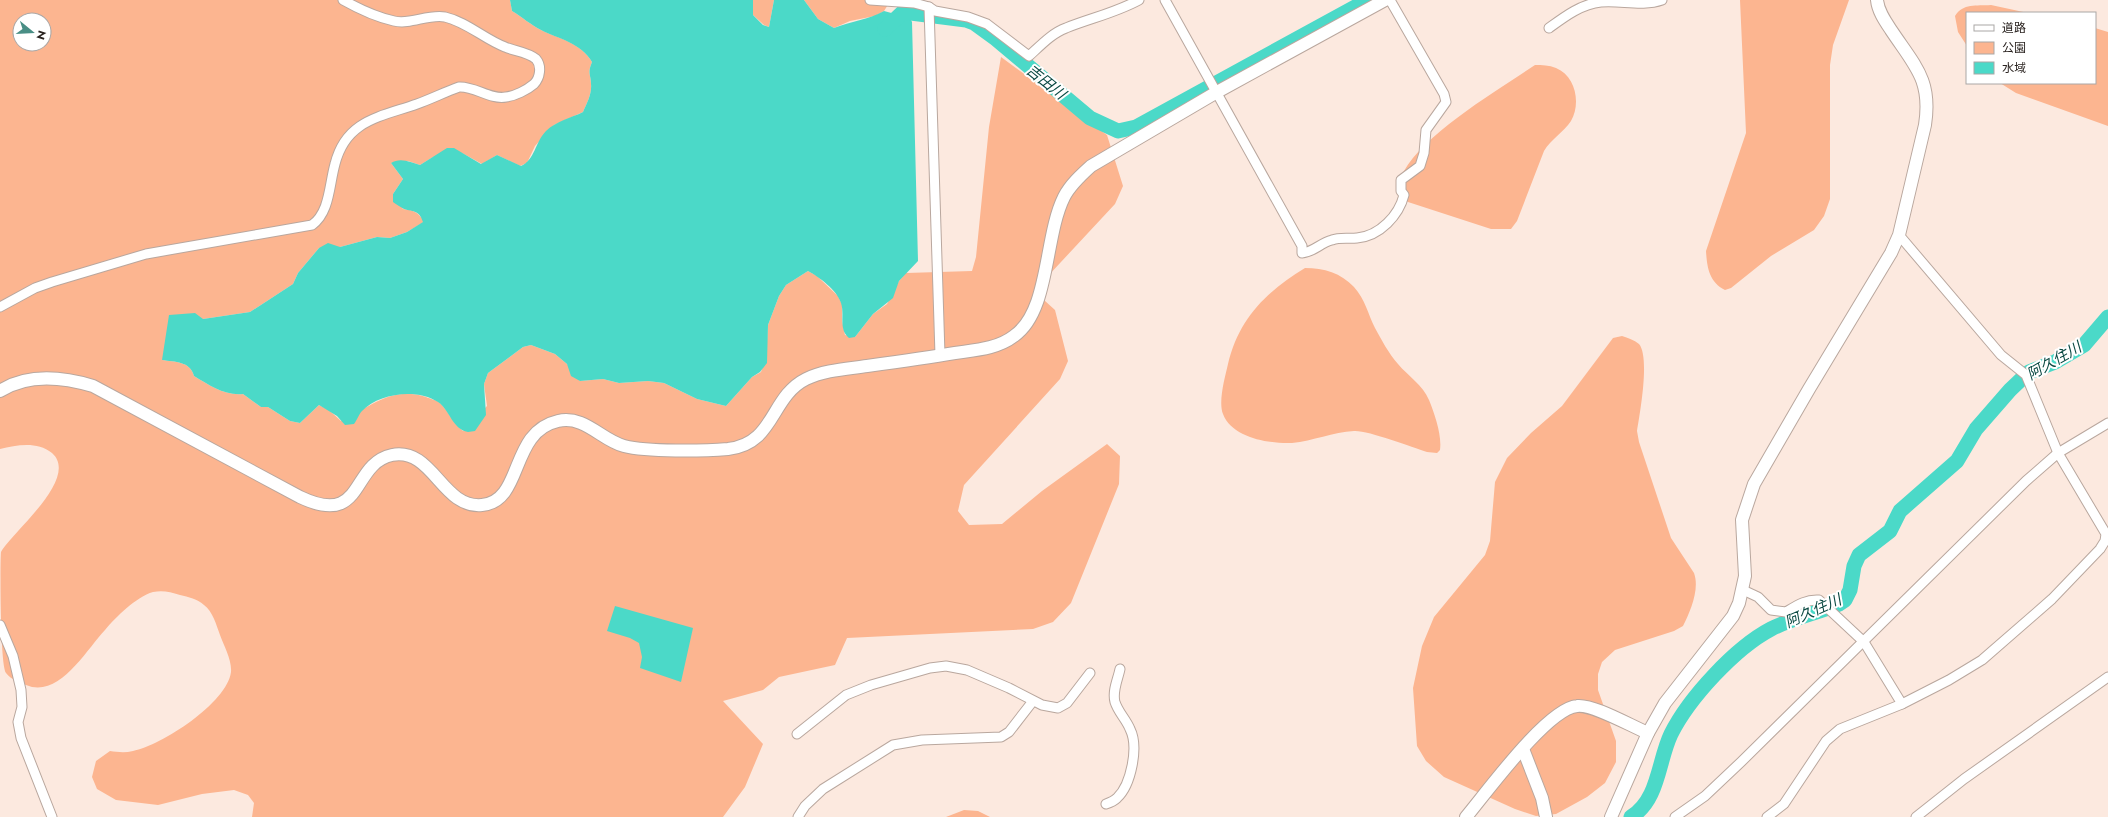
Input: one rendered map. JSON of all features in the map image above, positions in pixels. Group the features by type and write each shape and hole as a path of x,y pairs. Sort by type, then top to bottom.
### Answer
{"street":[{"path":"0,307 35,288 146,254 312,225 318,220 324,211 339,151 350,136 369,119 421,103 459,87 466,87 500,98 508,97 529,88 538,79 539,68 535,59 526,54 503,47 456,21 439,16 395,22 356,7 343,0"},
{"path":"870,0 914,3 929,7 935,11 968,17 987,24 1029,56 1041,44 1065,28 1121,10 1138,0"},
{"path":"1165,0 1302,246 1302,253 1310,252 1334,239 1358,238 1370,234 1389,222 1402,205 1404,195 1401,191 1401,180 1420,166 1424,153 1426,130 1446,102 1444,94 1390,0"},
{"path":"0,391 18,383 38,379 62,378 94,386 317,504 335,506 352,495 379,461 391,456 402,455 418,461 459,500 472,505 491,504 505,492 530,438 543,428 557,422 567,421 583,424 612,441 637,448 731,448 749,443 758,438 790,391 810,377 825,372 940,356 991,347 1007,341 1021,331 1031,318 1035,308 1058,210 1069,188 1091,166 1217,92 1385,0"},
{"path":"1549,28 1582,7 1601,2 1617,1 1640,3 1662,0"},
{"path":"1611,817 1648,733 1666,703 1733,616 1743,590 1745,576 1742,520 1748,496 1809,389 1891,253 1900,235 1926,120 1927,92 1921,74 1883,18 1877,0"},
{"path":"929,7 940,356"},
{"path":"1767,817 1784,804 1826,741 1840,730 1902,704 1949,680 1982,660 2019,630 2052,599 2107,541 2106,534 2058,453 2026,375 2000,355 1900,235"},
{"path":"1675,817 1705,796 1741,762 2026,482 2058,453 2108,423"},
{"path":"1743,590 1758,596 1771,610 1786,612 1800,603 1811,599 1819,600 1864,642 1902,704"},
{"path":"0,625 13,656 22,690 22,707 18,722 21,738 52,817"},
{"path":"797,734 846,695 871,684 930,668 954,666 967,670 1009,688 1042,705 1058,708 1067,703 1090,673"},
{"path":"1106,804 1117,798 1126,785 1134,759 1134,744 1130,730 1114,701 1114,691 1120,669"},
{"path":"1916,817 1964,779 2108,677"},
{"path":"798,817 804,806 823,789 893,745 922,740 1001,737 1009,732 1033,701"},
{"path":"1466,817 1523,749 1553,717 1562,711 1577,706 1589,707 1648,733"},
{"path":"1523,749 1542,798 1546,817"}],"green space":[{"path":"0,0 510,0 512,11 537,28 570,42 582,50 592,62 589,72 591,91 583,112 554,125 535,146 527,163 520,166 497,155 482,164 462,153 433,157 420,165 408,161 391,163 403,179 393,194 403,209 415,212 424,222 407,232 390,238 377,237 340,247 319,248 298,273 293,284 250,312 203,319 162,360 186,365 192,371 194,376 211,386 224,392 243,394 261,407 268,407 290,421 300,423 319,405 329,410 341,421 391,396 413,394 439,402 456,425 463,431 487,406 484,384 488,373 523,347 531,345 555,354 567,364 580,381 603,379 619,383 648,381 664,383 697,399 726,406 752,377 761,372 766,357 768,325 779,296 786,285 808,271 817,276 838,296 842,304 842,321 845,335 855,337 873,314 887,304 899,281 906,273 972,271 976,257 989,127 1001,57 1107,135 1123,186 1115,204 1034,291 1055,310 1068,361 1060,379 964,485 958,511 969,525 1002,524 1042,491 1107,444 1120,456 1119,484 1071,603 1053,622 1033,629 847,638 835,665 779,677 763,690 723,701 763,744 745,787 723,817 252,817 254,803 248,795 234,790 202,794 158,805 116,800 97,789 92,777 96,761 110,751 127,752 145,747 176,732 191,721 218,697 227,684 231,672 229,658 214,618 210,611 202,603 193,598 170,592 157,591 140,598 133,603 105,630 71,670 50,685 38,687 26,685 8,675 4,666 3,652 1,613 1,552 42,504 58,476 58,464 52,453 46,449 33,445 13,446 0,449"},
{"path":"753,0 774,0 769,27 764,25 753,15"},
{"path":"804,0 891,0 884,11 875,16 850,21 834,28 818,19"},
{"path":"1740,0 1849,0 1833,45 1830,65 1830,199 1824,216 1814,230 1771,256 1731,288 1725,290 1715,283 1710,274 1706,251 1746,133"},
{"path":"1975,5 1991,5 2023,12 1966,12 1966,44 1958,32 1955,16 1962,9"},
{"path":"2096,28 2108,32 2108,126 2016,93 2002,84 2096,84"},
{"path":"1535,65 1546,65 1556,68 1568,77 1575,91 1576,107 1571,121 1544,151 1517,221 1511,229 1491,229 1408,202 1402,198 1400,184 1404,171 1414,157 1428,142 1464,113"},
{"path":"1305,268 1332,272 1344,278 1358,292 1388,351 1398,364 1419,385 1429,400 1436,418 1440,438 1440,450 1437,453 1427,452 1390,439 1360,431 1338,433 1292,443 1263,441 1243,434 1234,429 1228,422 1223,414 1221,403 1228,364 1239,333 1256,308 1266,297"},
{"path":"1622,336 1639,344 1642,351 1644,372 1637,431 1639,442 1671,538 1694,573 1696,579 1695,593 1683,626 1674,631 1615,650 1602,662 1598,674 1598,690 1616,741 1616,762 1605,783 1587,797 1556,814 1536,816 1515,809 1444,777 1426,761 1417,746 1413,688 1422,646 1434,617 1485,555 1490,541 1495,482 1507,458 1531,433 1562,406 1613,338"},
{"path":"964,810 978,811 990,817 946,817"}],"water":[{"path":"510,0 753,0 753,15 763,25 769,27 774,0 804,0 818,19 834,28 884,11 910,18 912,22 918,261 899,281 893,298 873,314 855,337 849,338 843,326 842,308 839,298 827,284 808,271 786,285 779,296 768,325 767,363 726,406 697,399 664,383 648,381 619,383 603,379 580,381 571,376 567,364 555,354 531,345 523,347 488,373 484,384 486,415 475,431 468,432 458,427 442,405 438,402 420,395 409,394 398,394 378,400 362,411 354,424 345,425 337,416 319,405 300,423 290,421 268,407 261,407 243,394 224,392 211,386 194,376 192,371 186,365 162,360 169,315 195,313 203,319 250,312 293,284 298,273 319,248 328,243 340,247 377,237 390,238 407,232 423,222 418,213 404,209 393,202 393,194 403,179 391,163 394,161 409,161 420,165 447,148 454,148 481,164 497,155 521,166 529,160 539,140 546,131 559,122 583,112 591,91 589,72 592,62 582,50 576,46 537,28 512,11"},
{"path":"615,606 693,628 681,682 640,668 642,657 639,643 630,638 607,631"}],"waterway":[{"name":"吉田川","path":"885,29 903,12 966,20 974,23 996,39 1090,118 1118,131 1136,127 1368,0"},
{"name":"阿久住川","path":"1631,817 1640,810 1653,790 1671,734 1679,720 1689,705 1714,675 1728,661 1757,637 1787,622 1839,604 1845,600 1850,590 1854,566 1859,555 1890,531 1900,511 1957,461 1976,429 2010,390 2029,372 2055,362 2084,345 2108,317"}]}
